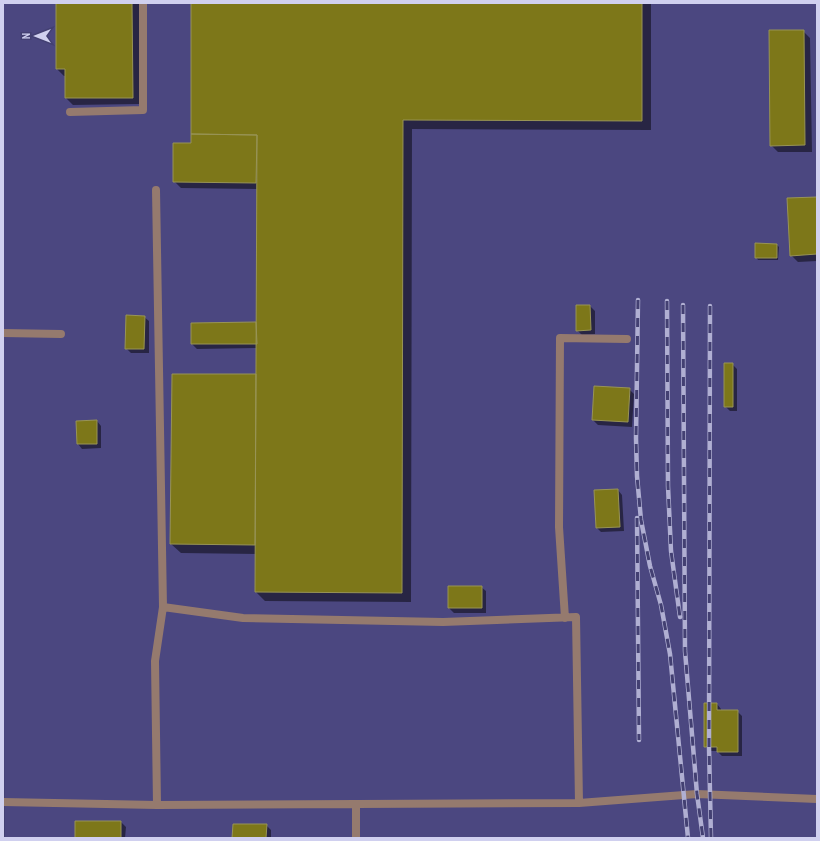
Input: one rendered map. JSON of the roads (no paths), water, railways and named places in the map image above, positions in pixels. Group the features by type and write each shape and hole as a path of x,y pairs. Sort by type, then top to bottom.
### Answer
{"lane":[{"path":"70,112 143,110 143,3"},
{"path":"156,190 163,606 155,661 157,805"},
{"path":"3,333 61,334"},
{"path":"565,618 560,527 560,338 627,339"},
{"path":"163,606 243,618 444,622 576,617 579,804"},
{"path":"3,802 157,805 579,804 697,794 817,800"},
{"path":"356,805 356,838"}],"railway":[{"path":"638,300 636,438 637,476 641,520 650,566 661,605 670,654 688,838"},
{"path":"667,301 668,486 671,551 680,617"},
{"path":"683,305 685,651 697,794 703,838"},
{"path":"710,306 709,747 711,838"},
{"path":"637,518 639,740"}]}
